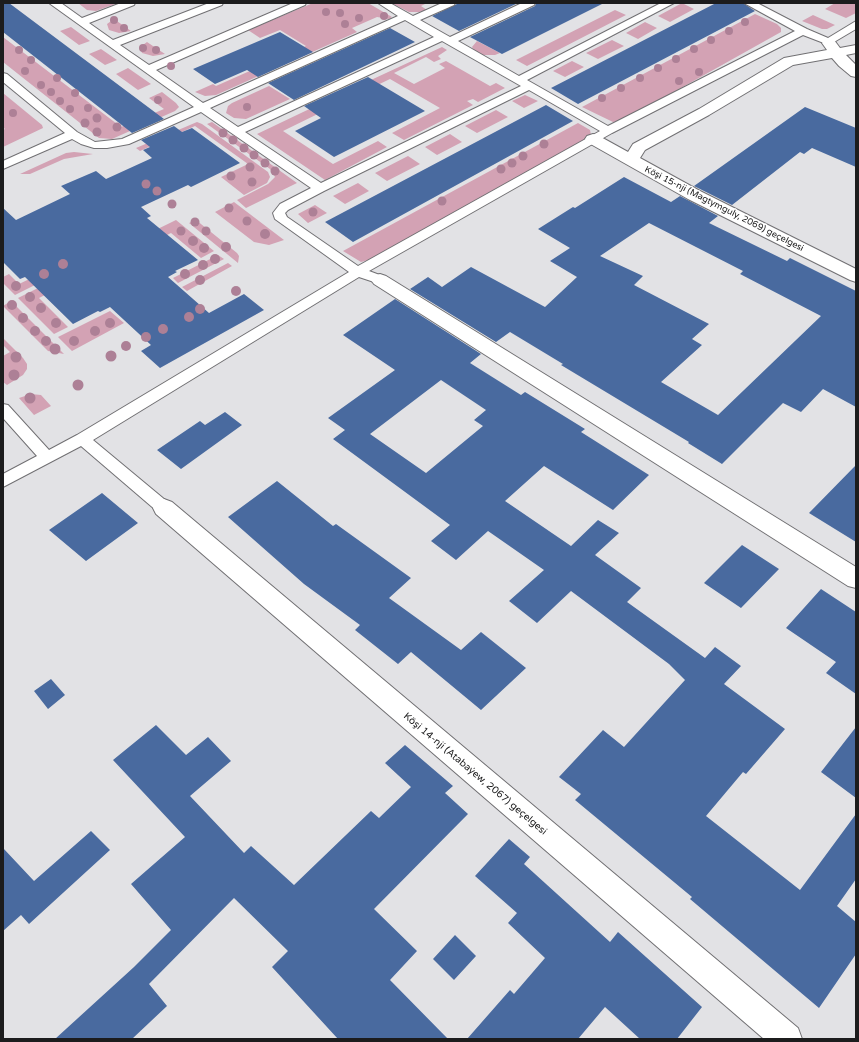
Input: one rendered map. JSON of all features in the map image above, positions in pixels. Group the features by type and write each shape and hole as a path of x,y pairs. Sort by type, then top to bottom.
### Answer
{"street":[{"path":"631,160 639,147 704,112 789,61 856,49"},
{"path":"837,53 856,73"},
{"name":"Köşi 15-nji (Magtymguly, 2069) geçelgesi","path":"593,139 694,195 856,276"},
{"path":"380,280 856,579"},
{"name":"Köşi 14-nji (Atabaýew, 2067) geçelgesi","path":"164,508 787,1039"}],"lane":[{"path":"54,3 237,132 320,188"},
{"path":"82,22 130,3"},
{"path":"112,44 218,3"},
{"path":"149,69 301,3"},
{"path":"383,3 608,131"},
{"path":"3,76 73,134 85,142 94,145 107,145 125,142 409,18 450,3"},
{"path":"237,132 530,3"},
{"path":"380,280 358,272 281,219 279,213 284,207 524,83 669,3"},
{"path":"749,3 802,31 837,53 856,24"},
{"path":"646,5 656,10"},
{"path":"3,481 82,439 358,272 593,139 802,31"},
{"path":"3,165 73,134"},
{"path":"3,409 47,457"},
{"path":"82,439 164,508"}],"shaded area":[{"path":"78,3 118,3 96,11 87,10"},
{"path":"313,3 368,3 392,17 389,19 377,17 352,28 357,32 216,95 205,96 195,92 213,84 216,86 306,46 280,30 260,38 248,30"},
{"path":"391,3 427,3 421,6 427,10 409,12"},
{"path":"682,3 694,9 670,22 658,16"},
{"path":"835,3 856,3 856,13 846,18 825,9"},
{"path":"615,10 626,15 527,66 516,60"},
{"path":"755,14 777,24 781,28 781,32 622,121 613,122 582,107"},
{"path":"813,15 835,25 827,29 822,29 802,21"},
{"path":"114,19 131,31 119,33 109,30 107,24"},
{"path":"645,22 657,28 638,39 626,33"},
{"path":"71,27 90,41 79,45 60,31"},
{"path":"3,37 121,127 164,109 149,98 162,92 179,107 175,111 112,139 99,138 3,62"},
{"path":"612,40 624,46 598,59 586,53"},
{"path":"477,41 500,53 495,55 482,55 472,47"},
{"path":"147,42 165,54 153,56 142,53 140,47"},
{"path":"442,47 447,50 438,56 441,59 434,62 426,57 394,73 414,84 445,68 439,64 446,61 490,86 496,83 505,88 478,102 473,99 467,101 473,105 404,140 392,133 440,108 390,79 338,104 330,99"},
{"path":"101,49 117,60 105,65 89,54"},
{"path":"572,61 584,67 565,77 553,71"},
{"path":"128,68 151,84 138,90 116,74"},
{"path":"269,86 290,99 246,119 234,118 226,113 228,106 232,103"},
{"path":"3,93 42,125 43,128 3,147 3,130 5,129 3,127"},
{"path":"525,95 538,101 524,108 512,101"},
{"path":"322,103 330,108 283,131 333,164 378,141 387,147 325,180 257,134"},
{"path":"496,110 508,117 477,133 465,126"},
{"path":"197,122 202,124 268,172 270,177 267,183 244,195 221,177 248,164 195,126 140,151 136,148"},
{"path":"212,122 297,183 246,208 237,200 268,184 275,177 270,169 207,124"},
{"path":"578,123 590,130 591,135 589,139 372,259 361,262 343,251"},
{"path":"450,134 462,142 437,155 425,147"},
{"path":"74,152 93,154 64,159 30,174 20,174 66,153"},
{"path":"408,156 420,164 387,181 375,173"},
{"path":"358,183 369,191 345,204 333,196"},
{"path":"234,202 284,240 269,245 254,242 215,212"},
{"path":"315,205 327,213 308,223 298,214"},
{"path":"176,220 214,251 201,258 171,233 133,252 125,245"},
{"path":"196,220 237,253 239,256 238,263 189,223"},
{"path":"218,255 224,259 178,283 173,278"},
{"path":"65,262 71,267 15,295 3,283 3,277 9,274 19,284"},
{"path":"228,263 232,266 187,291 182,287"},
{"path":"74,270 81,277 39,298 68,327 54,334 18,298"},
{"path":"11,301 64,354 48,351 3,306"},
{"path":"110,311 124,323 72,351 58,337"},
{"path":"3,338 27,364 27,369 23,375 7,385 3,382 3,356 10,352 3,345"},
{"path":"31,394 41,395 51,406 34,415 19,398"}],"building":[{"path":"3,3 9,3 164,119 132,133 3,32"},
{"path":"459,3 518,3 459,31 432,16"},
{"path":"536,3 604,3 502,54 470,37 535,6"},
{"path":"716,3 743,3 755,11 578,104 551,88"},
{"path":"390,28 415,42 294,100 268,83"},
{"path":"280,32 313,52 258,77 247,70 215,84 193,69"},
{"path":"368,77 425,111 334,157 295,131 321,118 304,106"},
{"path":"546,105 573,121 353,242 325,222"},
{"path":"805,107 856,128 856,167 812,148 804,154 800,152 732,205 694,186"},
{"path":"174,126 182,132 192,128 240,163 191,187 188,185 141,207 151,216 147,218 198,260 175,271 177,272 168,277 209,313 244,294 264,310 160,368 141,351 151,345 110,307 100,312 98,311 73,324 25,277 20,279 3,262 3,208 16,220 70,194 61,186 96,171 106,179 152,158 143,150 150,147 141,140"},
{"path":"624,177 671,202 680,196 718,216 709,223 787,261 790,258 856,291 856,407 823,389 801,412 783,403 722,464 688,443 689,442 561,365 563,364 510,332 496,342 410,289 428,277 442,287 471,267 545,307 577,277 550,261 570,248 538,229 573,207 575,208","holes":["649,223 743,271 740,274 821,316 718,415 661,382 702,345 692,339 709,324 634,285 643,276 600,256"]},
{"path":"395,299 481,354 470,363 521,395 525,392 585,429 581,432 649,475 613,510 544,466 505,501 571,546 598,520 619,533 595,555 641,588 627,602 705,658 715,647 741,666 724,684 785,729 746,774 743,772 706,816 800,890 856,814 856,879 837,906 856,922 856,954 819,1008 690,899 692,897 575,800 581,794 559,777 603,730 624,747 685,680 669,664 571,591 537,623 509,601 544,570 488,531 456,560 431,541 450,525 333,439 345,430 328,418 395,370 343,335","holes":["441,380 486,410 474,420 483,426 426,473 370,434"]},
{"path":"225,412 242,425 181,469 157,450 200,421 205,425"},
{"path":"856,465 856,542 809,513"},
{"path":"277,481 333,526 336,524 411,578 389,598 461,650 481,632 526,668 481,710 411,652 398,664 355,630 360,625 304,584 228,517"},
{"path":"102,493 138,523 86,561 49,530"},
{"path":"742,545 779,569 741,608 704,583"},
{"path":"821,589 856,612 856,694 826,673 836,662 786,628"},
{"path":"51,679 65,695 48,709 34,691"},
{"path":"156,725 186,755 208,737 231,761 190,796 244,853 251,846 294,885 371,811 379,818 411,787 385,763 405,745 453,786 445,793 468,814 374,909 417,951 390,980 448,1039 338,1039 272,967 288,951 234,898 149,984 167,1006 132,1039 55,1039 134,967 171,930 131,884 185,837 113,760"},
{"path":"856,727 856,798 821,772"},
{"path":"91,831 110,850 29,924 21,915 3,931 3,848 34,881"},
{"path":"509,839 530,857 524,864 610,942 618,932 702,1007 677,1039 640,1039 605,1007 578,1039 467,1039 510,990 514,994 545,958 508,923 517,913 475,876"},
{"path":"455,935 476,956 454,980 433,959"}]}
